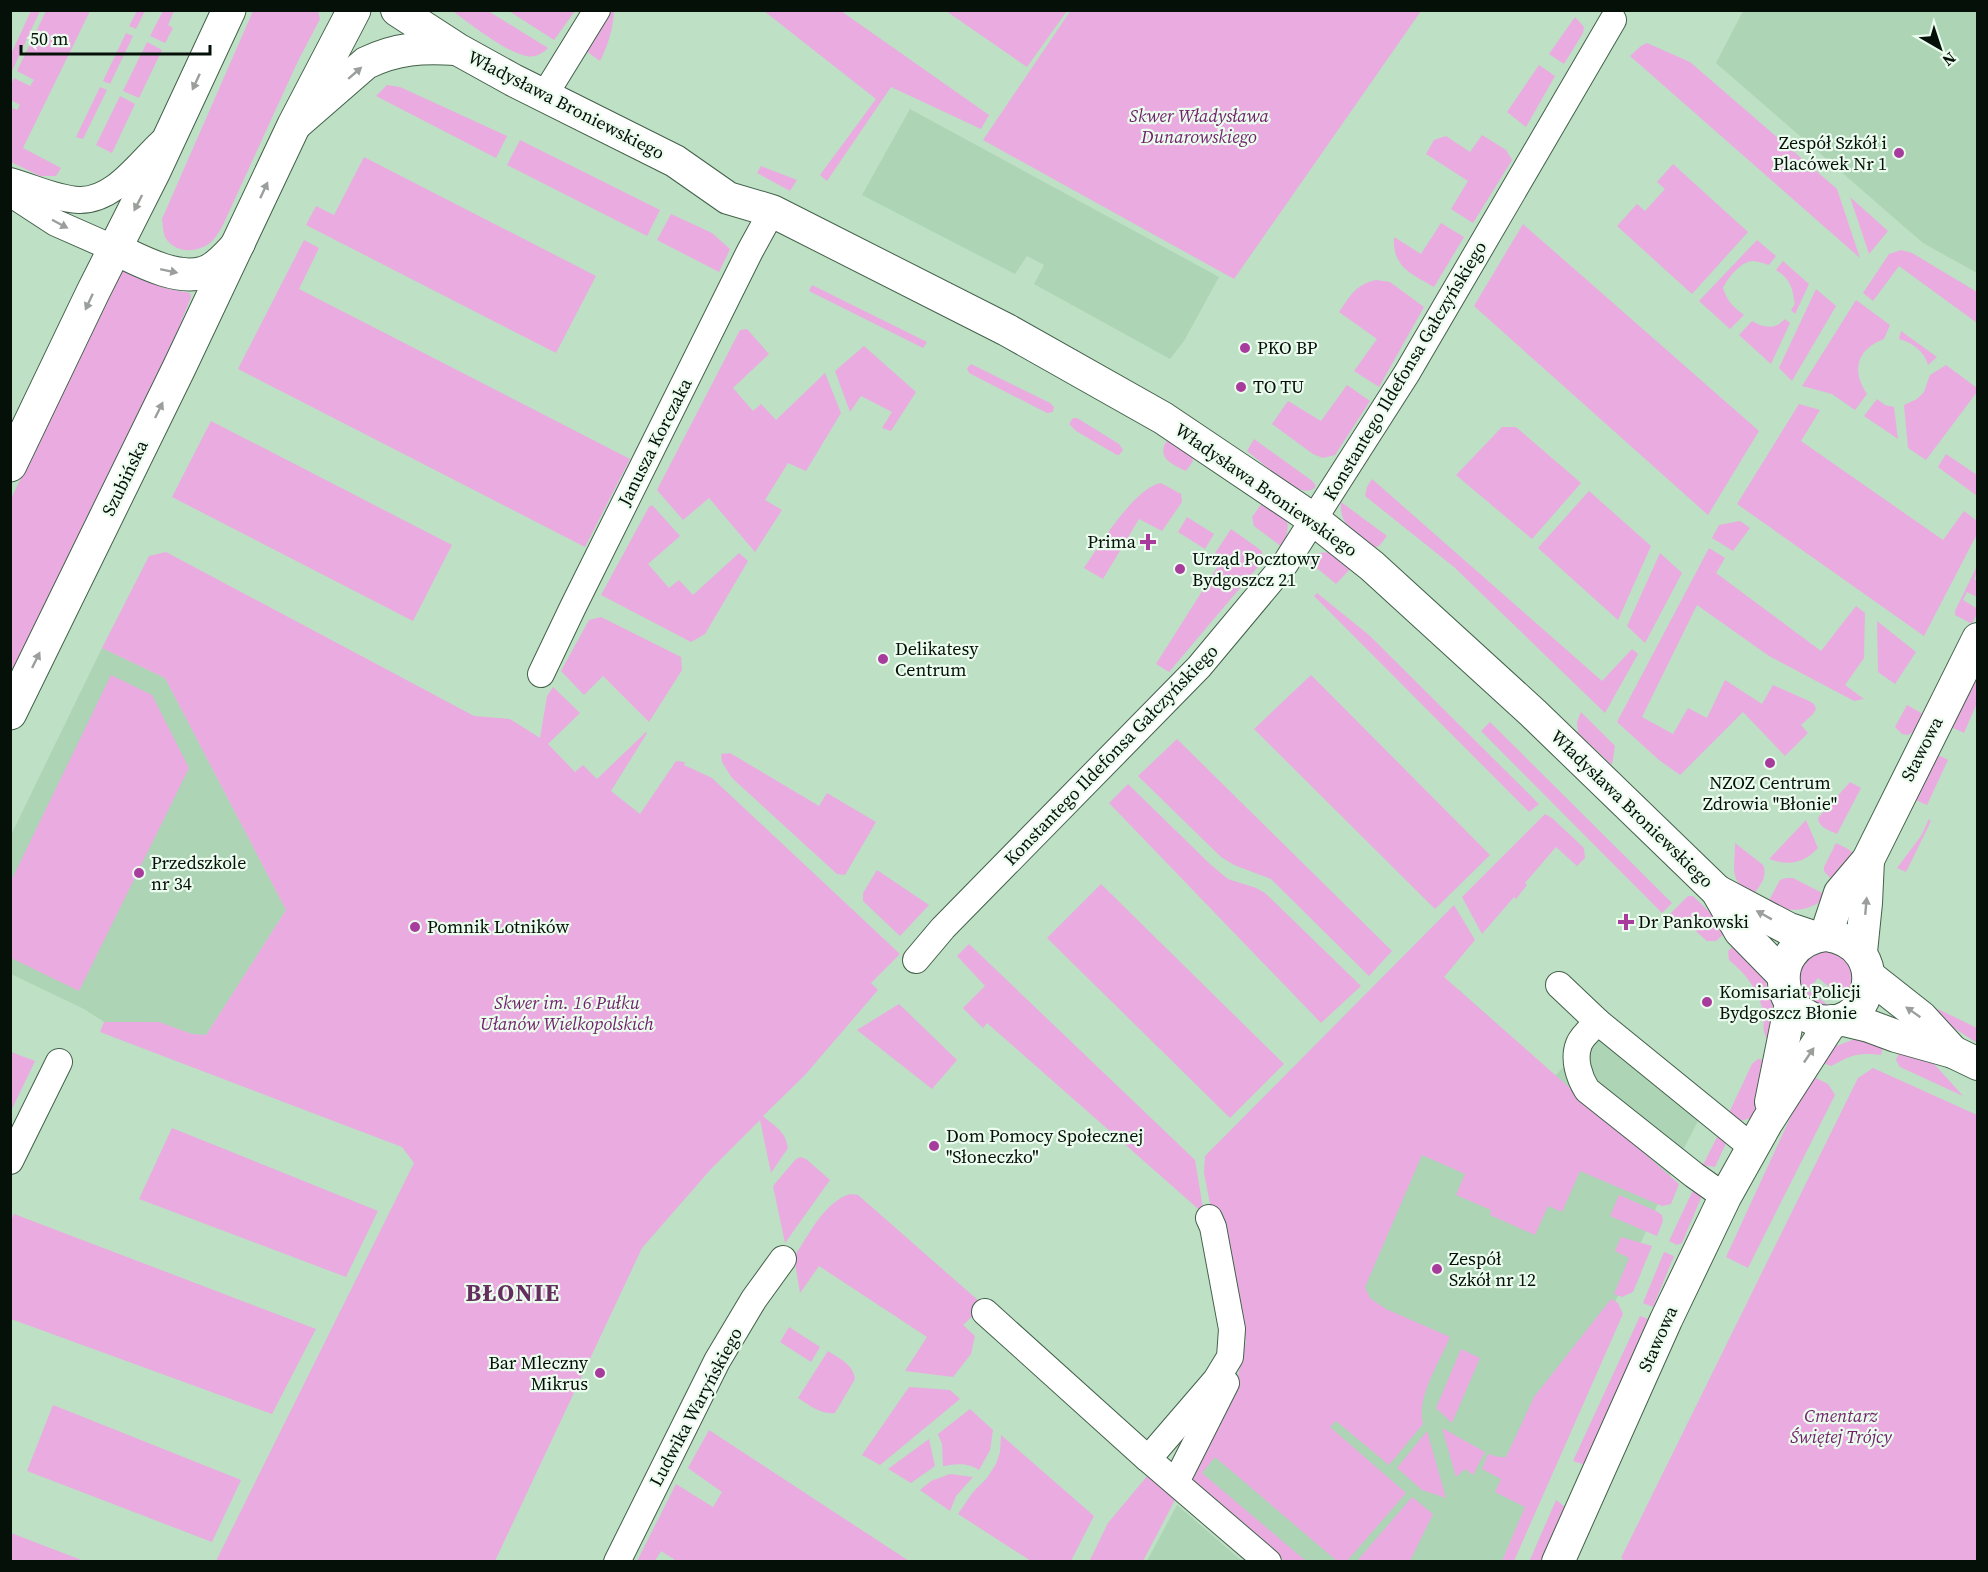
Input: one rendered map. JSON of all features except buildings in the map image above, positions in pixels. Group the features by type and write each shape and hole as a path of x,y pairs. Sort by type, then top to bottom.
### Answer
{"main road":[{"path":"10,465 230,10"},
{"name":"Szubińska","path":"10,713 239,243 294,124 354,10"}],"street":[{"name":"Władysława Broniewskiego","path":"396,10 457,49 544,96 675,161 740,179 772,211 1007,330 1163,418 1313,519 1372,567 1533,713 1717,891 1740,931 1787,989"},
{"name":"Władysława Broniewskiego","path":"433,10 457,49"},
{"path":"544,96 597,10"},
{"name":"Konstantego Ildefonsa Gałczyńskiego","path":"916,960 951,920 1200,668 1285,564 1407,373 1613,20"},
{"name":"Władysława Broniewskiego","path":"294,124 366,63 379,57 410,48 457,49"},
{"path":"10,181 65,198 87,199 108,191 121,182 173,131"},
{"path":"10,193 56,223 115,249"},
{"name":"Janusza Korczaka","path":"541,674 772,211"},
{"name":"Szubińska","path":"115,249 166,271 185,274 202,273 219,263 239,243"},
{"name":"Stawowa","path":"1820,936 1840,893 1868,860 1977,639"},
{"name":"Stawowa","path":"1865,964 1868,860"},
{"name":"Władysława Broniewskiego","path":"1717,891 1789,929 1820,936"},
{"path":"1820,936 1837,936 1851,943 1865,964 1965,1058 1869,1026 1816,1020 1802,1014 1787,989 1790,954 1800,944 1820,936"},
{"path":"1838,1021 1862,1001 1868,989 1865,964"},
{"path":"1559,985 1598,1022 1760,1135"},
{"name":"Stawowa","path":"1760,1135 1787,989"},
{"name":"Stawowa","path":"1558,1562 1666,1320 1725,1197 1760,1135 1838,1021"},
{"path":"1598,1022 1580,1042 1576,1058 1581,1080 1587,1090 1725,1197"},
{"path":"10,1161 59,1062"},
{"path":"1176,1482 1226,1384 1230,1357 1232,1329 1214,1227 1209,1218"},
{"name":"Ludwika Waryńskiego","path":"617,1562 717,1361 754,1299 783,1259"},
{"path":"985,1312 1148,1459 1268,1562"},
{"path":"1148,1459 1216,1380 1230,1357"}],"shaded area":[{"name":"Zespół Szkół i Placówek Nr 1","path":"1743,11 1977,11 1977,273 1923,243 1716,63"},
{"path":"910,109 1219,277 1184,341 1170,359 1034,284 1044,265 1027,256 1015,274 862,195"},
{"name":"Przedszkole nr 34","path":"102,648 165,678 286,910 206,1035 192,1034 159,1022 104,1022 84,1009 11,974 10,837"},
{"name":"Zespół Szkół nr 12","path":"1459,990 1555,1076 1609,1018 1701,1115 1670,1176 1502,1561 1290,1561 1191,1477"},
{"path":"1177,1505 1242,1561 1147,1561"}],"green space":[{"path":"575,10 554,40 509,11"},
{"path":"1067,10 1027,67 946,11"},
{"name":"Skwer Władysława Dunarowskiego","path":"1071,10 1421,11 1234,279 983,140"},
{"path":"31,11 40,11 11,73 11,54"},
{"path":"46,11 90,11 23,148 61,168 56,176 40,176 11,162 11,107 17,110 20,105 11,100 11,85 14,78 30,86 34,80 17,71"},
{"path":"137,11 145,11 136,29 129,26"},
{"path":"163,11 174,11 168,25 173,28 165,43 150,36"},
{"path":"253,11 318,11 320,19 298,61 222,227 213,240 205,246 193,250 180,249 169,243 165,237 162,219"},
{"path":"453,11 488,11 548,48 535,56 518,53 488,37"},
{"path":"614,11 611,31 600,61 586,51"},
{"path":"764,11 841,11 989,115 981,129 891,87 827,181 820,175 876,99"},
{"path":"1575,17 1584,27 1583,33 1564,64 1549,54"},
{"path":"126,33 133,36 110,84 103,81"},
{"path":"147,42 162,50 139,98 123,91"},
{"path":"1647,43 1690,62 1837,189 1860,258 1630,56"},
{"path":"1539,65 1555,76 1526,127 1507,112"},
{"path":"387,85 400,87 507,136 496,158 376,96"},
{"path":"100,87 107,90 83,139 76,137"},
{"path":"120,96 135,104 112,153 96,145"},
{"path":"1482,135 1506,150 1512,160 1473,223 1451,209 1468,181 1426,154 1434,140 1446,136 1470,152"},
{"path":"520,140 660,210 647,236 507,165"},
{"path":"364,157 596,276 556,353 306,225 316,206 334,215"},
{"path":"1673,164 1748,232 1692,294 1617,226 1637,204 1645,211 1665,189 1657,182"},
{"path":"761,166 797,180 790,191 757,173"},
{"path":"1850,197 1888,231 1869,254"},
{"path":"671,214 712,233 730,249 719,272 657,240"},
{"path":"1441,223 1464,237 1434,287 1411,273 1400,263 1396,256 1394,237 1421,254"},
{"path":"1523,224 1759,431 1708,515 1474,306"},
{"path":"304,240 319,248 299,289 630,459 585,547 238,369"},
{"path":"1757,240 1776,256 1769,265 1753,261 1744,264 1725,284 1723,288 1729,300 1744,315 1730,329 1699,301"},
{"path":"1901,250 1912,253 1977,292 1977,323 1899,266 1873,301 1863,293 1889,254"},
{"path":"1783,261 1809,284 1795,314 1791,310 1795,304 1790,284 1776,270"},
{"path":"122,268 164,288 190,293 191,297 167,358 11,679 10,501"},
{"path":"1376,280 1390,282 1424,307 1379,387 1354,371 1377,339 1339,312 1358,288"},
{"path":"812,285 927,342 923,348 809,291"},
{"path":"1816,289 1836,306 1792,381 1779,368"},
{"path":"1856,300 1890,325 1884,339 1868,348 1859,361 1859,377 1867,394 1855,410 1832,394 1802,386"},
{"path":"1785,319 1790,323 1771,364 1739,335 1752,321 1769,327"},
{"path":"747,329 769,354 733,388 753,411 761,404 776,420 825,373 841,413 806,471 788,463 765,500 782,510 755,552 709,498 683,520 657,490 740,330"},
{"path":"1901,331 1937,357 1928,365 1917,348 1899,339"},
{"path":"864,346 916,392 891,431 882,428 892,412 861,396 850,412 835,371"},
{"path":"971,364 1050,403 1054,407 1053,412 1047,413 969,373 967,368"},
{"path":"1946,365 1977,388 1977,392 1926,460 1908,448 1904,405 1917,399 1924,392 1930,375"},
{"path":"1347,385 1370,401 1335,455 1323,458 1313,454 1272,424 1288,401 1321,421"},
{"path":"1877,399 1885,405 1894,407 1898,439 1864,416"},
{"path":"1799,404 1820,410 1801,441 1943,540 1964,511 1977,521 1977,534 1924,636 1737,504"},
{"path":"1073,418 1077,418 1119,444 1123,450 1117,455 1076,431 1069,424"},
{"path":"211,421 452,545 413,621 172,497"},
{"path":"1502,427 1516,427 1581,483 1532,539 1456,475"},
{"path":"1168,439 1191,455 1193,461 1186,471 1166,459 1163,451"},
{"path":"1254,439 1311,480 1315,488 1306,491 1296,488 1266,467 1247,451"},
{"path":"1946,454 1977,475 1977,496 1938,467"},
{"path":"1372,479 1602,681 1632,649 1638,654 1605,713 1454,567 1365,496"},
{"path":"1161,483 1181,494 1182,502 1162,531 1139,519 1103,579 1084,568 1129,506 1151,487"},
{"path":"1589,491 1651,546 1618,620 1538,548"},
{"path":"1265,499 1286,519 1286,538 1282,547 1254,526 1252,517"},
{"path":"1341,502 1387,536 1379,546 1372,548 1350,529 1343,517"},
{"path":"652,505 680,536 648,564 669,588 679,580 693,595 739,553 748,561 705,634 691,642 601,595"},
{"path":"1187,517 1214,534 1205,549 1178,532"},
{"path":"1740,521 1750,528 1733,551 1712,538 1719,525"},
{"path":"1231,529 1262,551 1262,562 1169,672 1156,664 1218,566 1210,561"},
{"path":"1709,548 1725,558 1716,573 1821,651 1856,606 1865,613 1864,658 1845,685 1864,699 1854,701 1769,656 1697,605 1642,717 1673,734 1688,708 1707,718 1725,680 1762,704 1773,685 1809,701 1816,709 1801,725 1808,733 1785,756 1743,712 1680,775 1659,760 1617,722"},
{"name":"Skwer im. 16 Pułku Ułanów Wielkopolskich","path":"166,552 474,716 510,719 540,738 547,696 553,687 580,713 548,744 575,772 583,765 597,779 646,732 611,791 640,814 676,761 685,762 684,765 712,778 900,954 871,983 878,990 805,1075 763,1116 782,1133 788,1148 771,1173 760,1120 711,1169 642,1248 495,1561 216,1561 414,1163 402,1147 100,1032 104,1022 159,1022 192,1034 206,1035 286,910 165,678 102,648 149,556"},
{"path":"1331,552 1351,568 1336,584 1306,559 1319,553"},
{"path":"1660,553 1682,573 1645,643 1627,626"},
{"path":"1977,566 1974,579 1977,581 1977,597 1967,592 1963,600 1976,608 1972,624 1955,615 1955,611"},
{"path":"1317,593 1369,635 1539,804 1529,812 1314,596"},
{"path":"601,617 681,657 682,670 649,722 603,676 584,695 561,671 589,620"},
{"path":"1877,621 1916,652 1895,684 1878,672"},
{"path":"1977,672 1977,703 1964,733 1951,727"},
{"path":"111,675 152,695 189,768 79,991 11,958 11,881"},
{"path":"1311,675 1490,855 1435,909 1254,729"},
{"path":"1907,705 1923,714 1913,732 1908,735 1902,734 1895,727"},
{"path":"1581,712 1615,746 1612,765 1578,733 1577,722"},
{"path":"1490,722 1672,903 1662,913 1481,731"},
{"path":"1177,739 1392,951 1369,976 1271,879 1234,865 1221,857 1138,776"},
{"path":"730,753 819,806 827,793 876,822 845,875 837,874 732,778 722,762 721,754"},
{"path":"1938,755 1948,760 1927,805 1916,800"},
{"path":"1850,782 1861,788 1837,834 1822,826 1818,818"},
{"path":"1128,784 1228,879 1265,893 1361,986 1321,1023 1109,803"},
{"path":"1545,814 1584,848 1585,858 1577,866 1556,847 1525,883 1527,885 1516,899 1514,897 1482,934 1462,897"},
{"path":"1929,819 1931,821 1906,872 1897,868 1921,836"},
{"path":"1806,820 1818,848 1807,857 1795,862 1769,859"},
{"path":"1735,843 1763,865 1764,877 1753,896 1736,879"},
{"path":"1836,843 1852,852 1837,881 1831,879 1824,871"},
{"path":"877,870 929,905 900,936 863,901 863,893"},
{"path":"1793,878 1828,896 1813,906 1799,910 1766,906 1780,880"},
{"path":"1101,884 1284,1064 1230,1118 1047,938"},
{"path":"1688,896 1693,896 1728,930 1716,941 1707,941 1681,918 1668,916"},
{"path":"1454,905 1475,940 1444,977 1679,1184 1671,1204 1662,1206 1580,1171 1562,1212 1548,1206 1535,1235 1490,1215 1491,1210 1456,1195 1465,1174 1422,1155 1365,1287 1370,1298 1386,1309 1450,1337 1426,1391 1422,1413 1423,1424 1389,1465 1336,1421 1330,1427 1406,1493 1347,1561 1337,1561 1215,1457 1202,1473 1306,1561 1284,1561 1190,1478 1237,1380 1246,1342 1221,1213 1212,1214 1204,1173 1205,1156"},
{"path":"1738,942 1763,973 1774,1010 1770,1044 1764,1030 1763,1012 1755,989 1746,976 1729,960 1728,951"},
{"path":"969,944 1195,1160 1204,1214 987,1023 983,1028 963,1008 985,986 957,956"},
{"path":"1821,950 1838,951 1858,973 1846,1000 1818,978 1808,990 1832,1008 1805,1001 1797,982 1802,963 1807,957"},
{"path":"899,1004 957,1060 932,1089 857,1030"},
{"path":"1938,1009 1977,1028 1977,1043 1937,1017"},
{"path":"1855,1039 1885,1041 1881,1055 1855,1055 1831,1066 1818,1061 1831,1048"},
{"path":"1901,1048 1935,1065 1963,1096 1900,1067 1896,1060"},
{"path":"10,1053 35,1061 11,1111"},
{"path":"1758,1059 1771,1061 1755,1117 1740,1121 1727,1117 1752,1064"},
{"name":"Cmentarz Świętej Trójcy","path":"1873,1068 1977,1115 1977,1561 1622,1561 1621,1558 1858,1078"},
{"path":"1810,1075 1828,1084 1835,1095 1748,1268 1726,1257"},
{"path":"172,1128 378,1211 346,1277 139,1199"},
{"path":"1717,1137 1728,1139 1715,1167 1703,1165"},
{"path":"800,1157 806,1159 830,1180 785,1243 773,1186"},
{"path":"1695,1186 1703,1193 1682,1243 1677,1245 1669,1241"},
{"path":"850,1194 858,1195 980,1302 980,1309 963,1325 975,1336 971,1354 953,1377 905,1371 927,1337 819,1266 800,1293 794,1257 811,1230 832,1204"},
{"path":"1619,1195 1662,1215 1663,1221 1657,1236 1610,1216"},
{"path":"14,1214 316,1329 272,1414 11,1319 10,1222"},
{"path":"1621,1237 1652,1246 1633,1292 1622,1297 1614,1294 1629,1258 1615,1251"},
{"path":"1664,1252 1674,1256 1653,1307 1643,1303"},
{"path":"1611,1299 1618,1303 1623,1314 1514,1561 1502,1561 1525,1507 1495,1492 1501,1479 1482,1469 1488,1454 1506,1457 1534,1397"},
{"path":"1640,1316 1648,1319 1585,1465 1573,1461"},
{"path":"789,1327 820,1347 811,1362 780,1342"},
{"path":"1461,1349 1480,1358 1452,1423 1436,1408"},
{"path":"828,1351 852,1369 855,1379 835,1413 820,1411 798,1398"},
{"path":"909,1387 950,1390 960,1399 880,1465 862,1455"},
{"path":"53,1405 241,1480 212,1542 27,1471"},
{"path":"970,1409 993,1430 990,1450 979,1470 975,1467 957,1464 943,1466 942,1444 938,1434"},
{"path":"1442,1428 1485,1452 1473,1475 1465,1469 1456,1477"},
{"path":"709,1430 909,1561 678,1562 661,1551 655,1561 637,1561 676,1484 713,1507 722,1492 688,1468"},
{"path":"1427,1431 1446,1498 1422,1490 1397,1468"},
{"path":"1001,1435 1094,1516 1071,1561 1031,1561 958,1514 996,1464 1000,1452"},
{"path":"929,1439 935,1466 911,1483 888,1469"},
{"path":"950,1474 973,1477 956,1496 950,1511 920,1490 931,1481"},
{"path":"1148,1475 1176,1498 1143,1561 1089,1562 1108,1523"},
{"path":"1412,1497 1433,1514 1410,1561 1357,1561"},
{"path":"1556,1500 1565,1507 1542,1561 1529,1562"},
{"path":"11,1533 84,1561 11,1561"}],"place":[{"name":"Zespół Szkół i Placówek Nr 1","path":"1899,153"},
{"name":"PKO BP","path":"1245,348"},
{"name":"TO TU","path":"1241,387"},
{"name":"Prima","path":"1148,542"},
{"name":"Urząd Pocztowy Bydgoszcz 21","path":"1180,569"},
{"name":"Delikatesy Centrum","path":"883,659"},
{"name":"NZOZ Centrum Zdrowia \"Błonie\"","path":"1770,763"},
{"name":"Przedszkole nr 34","path":"139,873"},
{"name":"Dr Pankowski","path":"1626,922"},
{"name":"Pomnik Lotników","path":"415,927"},
{"name":"Komisariat Policji Bydgoszcz Błonie","path":"1707,1002"},
{"name":"Dom Pomocy Społecznej \"Słoneczko\"","path":"934,1146"},
{"name":"Zespół Szkół nr 12","path":"1437,1269"},
{"name":"Bar Mleczny Mikrus","path":"600,1373"}],"district":[{"name":"BŁONIE","path":"513,1293"}]}
